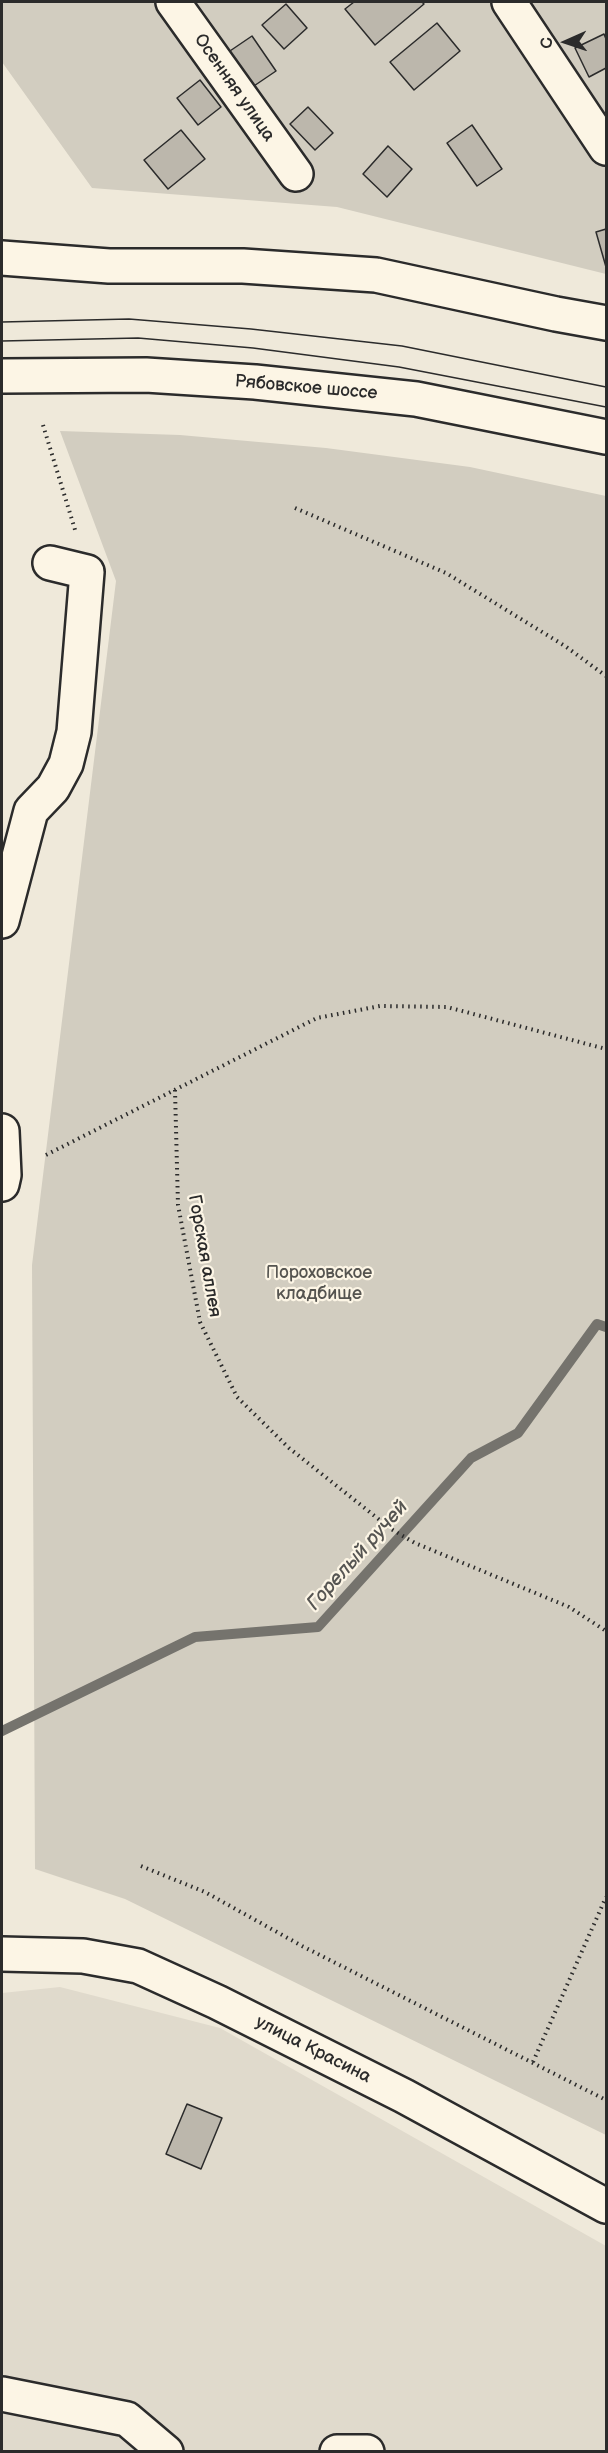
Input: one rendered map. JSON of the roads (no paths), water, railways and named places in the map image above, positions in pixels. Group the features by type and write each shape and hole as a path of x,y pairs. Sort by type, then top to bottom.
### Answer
{"main road":[{"name":"Осенняя улица","path":"173,2 296,174"},
{"path":"509,2 606,147"},
{"path":"2,258 109,266 243,266 376,275 556,314 606,322"},
{"name":"Рябовское шоссе","path":"2,375 146,375 255,382 404,397 606,437"},
{"path":"2,921 16,812 53,788 66,764 74,732 87,572 50,563"},
{"path":"2,1131 4,1175 2,1184"},
{"name":"улица Красина","path":"2,1954 83,1956 138,1966 217,2002 404,2096 606,2206"},
{"path":"2,2394 127,2419 166,2451"},
{"path":"338,2451 367,2451"}],"waterway":[{"name":"Горелый ручей","path":"2,1731 195,1637 318,1627 471,1458 518,1433 597,1324 606,1327"}],"tram line":[{"path":"2,322 129,319 251,329 402,346 606,387"},
{"path":"2,341 138,338 253,348 399,367 606,407"}],"park label":[{"name":"Пороховское кладбище","path":"319,1283"}]}
